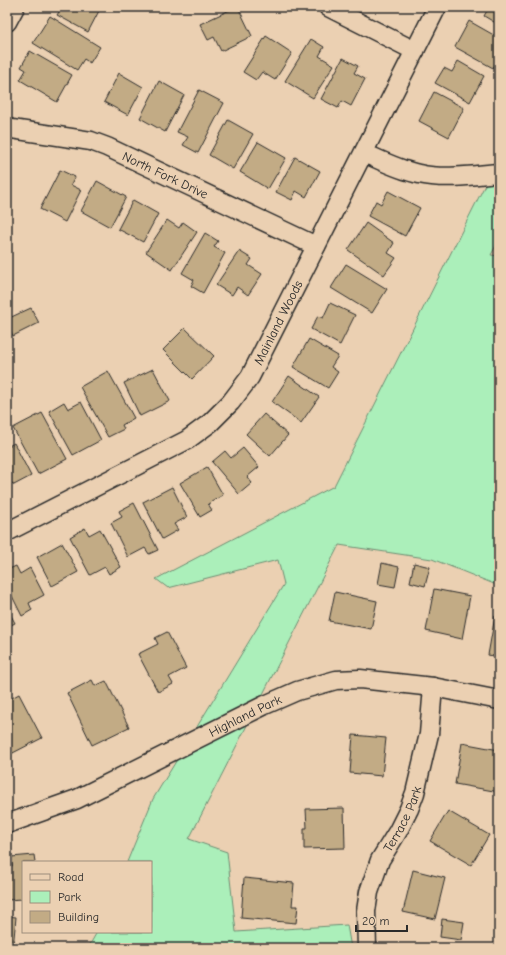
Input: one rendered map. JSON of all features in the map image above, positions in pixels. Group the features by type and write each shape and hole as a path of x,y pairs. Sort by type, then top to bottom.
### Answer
{"street":[{"path":"7,22 15,7"},
{"path":"328,7 415,50"},
{"name":"Mainland Woods","path":"7,532 188,440 210,423 232,402 250,377 437,7"},
{"name":"North Fork Drive","path":"7,127 91,141 107,147 316,246"},
{"path":"364,153 396,167 419,174 450,176 499,173"},
{"name":"Highland Park","path":"7,824 77,799 297,690 336,680 360,679 433,687 499,700"},
{"name":"Terrace Park","path":"367,948 366,911 369,892 380,860 398,831 409,809 415,792 429,734 433,687"}],"green space":[{"path":"499,157 499,240 491,255 499,256 499,586 432,559 339,545 189,839 227,852 236,932 347,925 351,948 88,948 96,933 152,933 152,861 127,861 153,799 284,584 278,560 168,588 156,579 334,486"}],"building":[{"path":"62,7 101,7 88,32 57,15"},
{"path":"238,7 252,36 221,51 214,37 208,40 200,24"},
{"path":"489,7 499,7 499,25 484,16"},
{"path":"50,16 100,47 90,63 84,59 77,70 33,43"},
{"path":"469,21 499,38 499,58 493,68 455,47"},
{"path":"266,36 292,53 275,80 262,72 256,80 243,72"},
{"path":"311,39 324,47 319,56 334,65 313,98 285,81"},
{"path":"30,51 72,75 57,102 20,80 26,70 21,67"},
{"path":"343,58 358,66 354,73 365,79 351,106 342,101 338,108 321,99"},
{"path":"458,61 484,76 470,102 435,83 444,68 452,72"},
{"path":"119,73 143,87 128,115 104,102"},
{"path":"159,81 184,95 165,132 140,118"},
{"path":"199,90 224,103 198,153 183,145 188,137 177,132"},
{"path":"434,92 464,108 449,137 419,121"},
{"path":"228,120 253,134 233,169 209,155"},
{"path":"258,142 286,158 268,189 240,172"},
{"path":"295,157 320,171 306,197 296,191 292,200 276,192"},
{"path":"60,170 75,177 71,185 81,190 65,222 40,209"},
{"path":"97,181 126,197 110,227 81,211"},
{"path":"388,191 420,208 405,236 368,216 376,201 381,204"},
{"path":"133,200 158,214 143,242 118,229"},
{"path":"167,220 179,228 183,222 197,232 172,270 146,252"},
{"path":"366,223 394,243 388,253 396,258 384,275 348,250"},
{"path":"205,233 218,241 214,247 225,253 203,293 191,286 194,280 182,273"},
{"path":"239,251 252,259 248,265 262,274 248,295 237,287 232,295 216,285"},
{"path":"346,264 387,289 372,313 331,288"},
{"path":"330,303 355,315 340,345 311,329 318,316 323,318"},
{"path":"31,308 39,323 13,336 7,323 7,319"},
{"path":"185,328 214,356 192,379 163,350"},
{"path":"309,339 338,356 331,367 338,372 328,388 293,367"},
{"path":"153,369 170,401 140,416 124,383"},
{"path":"108,371 134,418 122,425 124,429 108,437 80,387"},
{"path":"289,376 319,397 301,423 272,402"},
{"path":"64,402 68,409 81,402 101,440 73,455 49,411"},
{"path":"42,413 67,459 38,474 13,428"},
{"path":"264,414 288,435 270,456 246,434"},
{"path":"14,443 31,476 14,485 13,483 7,486 7,447"},
{"path":"243,448 259,467 247,477 252,483 239,494 212,462 225,451 231,458"},
{"path":"207,467 223,495 208,504 212,510 200,517 180,483"},
{"path":"172,487 187,517 174,524 178,530 162,539 143,502"},
{"path":"134,503 158,550 149,554 145,548 128,557 111,523 122,517 119,511"},
{"path":"85,528 89,535 100,529 121,567 109,574 105,567 90,575 70,537"},
{"path":"62,543 78,572 52,586 37,557"},
{"path":"382,563 399,567 395,587 378,584"},
{"path":"414,563 430,567 425,586 410,582"},
{"path":"16,566 20,574 30,568 44,595 29,603 32,610 22,616 7,586 7,570"},
{"path":"434,589 470,596 462,639 426,631"},
{"path":"335,592 377,601 371,629 329,621"},
{"path":"7,608 15,623 7,627"},
{"path":"495,616 499,617 499,657 488,655"},
{"path":"167,632 186,668 169,677 173,684 158,692 138,654 158,644 155,638"},
{"path":"92,680 95,686 106,681 129,727 92,745 67,693"},
{"path":"7,693 10,699 19,694 42,738 7,756"},
{"path":"353,735 386,738 382,776 350,773"},
{"path":"462,743 499,750 499,792 455,784"},
{"path":"344,808 345,848 304,849 304,828 307,828 306,809"},
{"path":"448,811 489,835 471,865 430,841"},
{"path":"34,855 35,861 22,861 22,899 7,900 7,867 12,866 11,857"},
{"path":"413,870 445,878 435,919 403,912"},
{"path":"244,878 294,883 292,906 298,906 296,923 241,918"},
{"path":"7,916 16,917 13,948 7,948"},
{"path":"442,919 464,922 461,940 440,937"}]}
